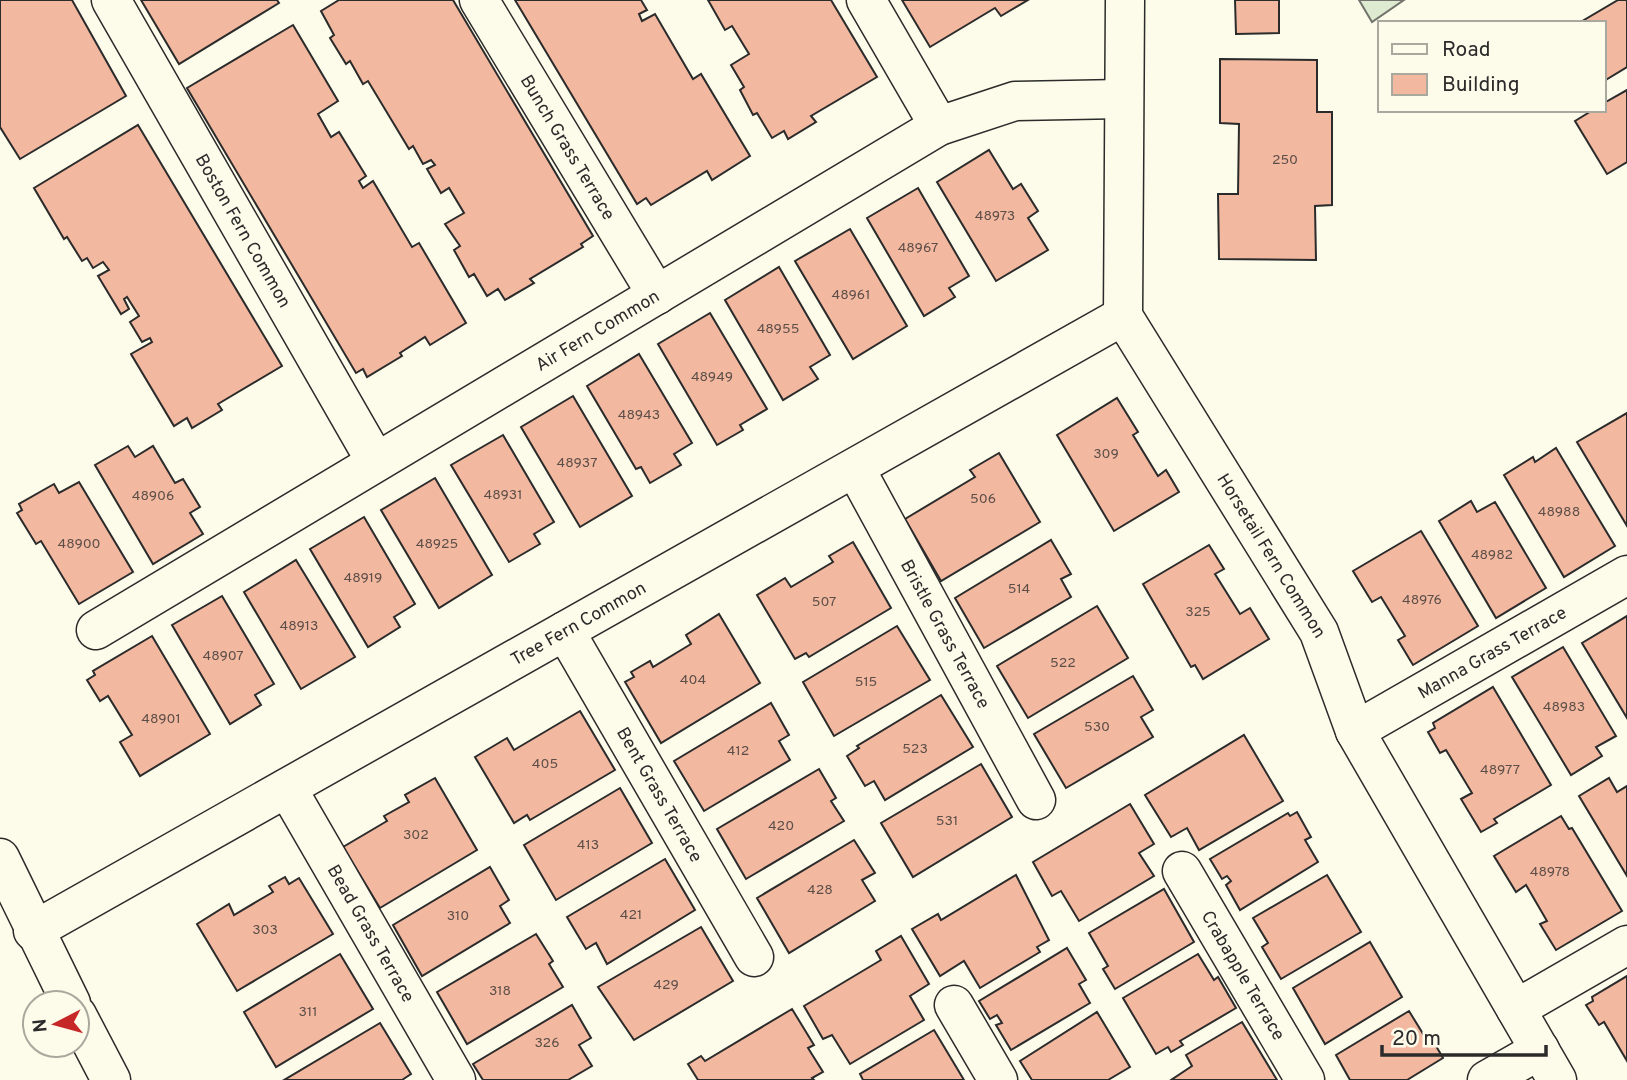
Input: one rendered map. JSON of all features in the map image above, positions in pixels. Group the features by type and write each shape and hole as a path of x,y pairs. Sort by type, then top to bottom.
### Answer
{"street":[{"name":"Boston Fern Common","path":"111,0 376,462"},
{"name":"Bunch Grass Terrace","path":"479,0 657,295"},
{"path":"866,0 939,126"},
{"path":"1123,316 1122,99 1125,0"},
{"name":"Air Fern Common","path":"96,631 939,126 1015,102 1122,99"},
{"name":"Tree Fern Common","path":"33,931 1123,316"},
{"name":"Horsetail Fern Common","path":"1123,316 1319,632 1355,731 1548,1065"},
{"name":"Bristle Grass Terrace","path":"855,468 1036,800"},
{"name":"Manna Grass Terrace","path":"1355,731 1627,575"},
{"name":"Bent Grass Terrace","path":"565,631 754,957"},
{"name":"Bead Grass Terrace","path":"287,788 456,1080"},
{"path":"0,858 33,931 64,989"},
{"name":"Crabapple Terrace","path":"1182,871 1304,1080"},
{"path":"1516,1009 1627,945"},
{"path":"954,1005 998,1080"},
{"path":"91,1042 111,1080"},
{"path":"1487,1080 1548,1065"}],"green space":[{"path":"1359,0 1404,0 1372,22"}],"building":[{"path":"0,0 72,0 126,96 20,159 0,127"},
{"path":"141,0 277,0 279,3 179,64"},
{"path":"339,0 453,0 593,236 581,244 583,247 530,279 534,283 505,300 498,289 487,296 474,274 469,277 454,250 460,246 445,224 464,213 449,188 441,193 427,169 435,165 431,160 423,164 413,146 409,149 368,81 363,84 350,61 346,64 330,38 334,35 321,11"},
{"path":"515,0 641,0 647,10 639,14 642,21 655,14 693,79 701,74 750,156 712,180 707,171 651,205 646,198 637,204"},
{"path":"708,0 831,0 877,77 811,116 816,122 788,139 784,131 772,138 757,113 753,115 740,90 744,87 731,65 749,54 732,26 725,30"},
{"path":"902,0 1028,0 1001,16 995,8 930,47"},
{"path":"1235,0 1279,0 1279,33 1236,34"},
{"path":"1618,0 1627,0 1627,67 1606,80 1606,21 1582,21"},
{"path":"293,25 338,101 318,114 331,137 339,132 366,176 359,181 363,188 373,181 412,247 419,243 466,323 430,345 425,337 400,353 402,356 367,377 363,369 356,373 187,88"},
{"path":"1220,59 1317,60 1317,112 1332,112 1332,205 1315,206 1316,260 1219,259 1218,194 1238,194 1239,124 1220,123"},
{"path":"1627,90 1627,162 1607,174 1575,121 1590,112 1606,112 1606,102"},
{"path":"138,125 282,366 218,404 222,410 192,428 187,418 174,426 131,354 152,342 150,338 142,342 130,322 139,316 127,297 124,299 129,309 121,314 98,276 109,270 103,262 93,268 87,258 82,261 67,237 64,239 34,188"},
{"path":"989,150 1013,189 1021,184 1038,211 1028,218 1048,250 996,281 937,182"},
{"path":"918,188 969,276 949,288 955,297 924,316 867,218"},
{"path":"850,229 907,326 853,359 795,261"},
{"path":"779,267 830,355 810,367 818,379 783,400 725,300"},
{"path":"710,313 767,409 740,425 743,430 717,445 658,344"},
{"path":"639,354 692,443 674,454 681,465 650,483 641,467 636,469 587,386"},
{"path":"573,396 632,496 580,527 521,427"},
{"path":"1117,398 1138,432 1133,435 1158,476 1166,470 1179,492 1114,531 1057,435"},
{"path":"1627,413 1627,526 1577,442"},
{"path":"503,435 554,522 534,534 540,544 509,562 451,465"},
{"path":"128,446 135,457 153,446 175,483 183,479 200,507 190,513 203,534 153,564 95,465"},
{"path":"1556,448 1615,546 1564,577 1504,475 1533,457 1535,462"},
{"path":"999,453 1040,522 941,581 905,519 975,477 970,470"},
{"path":"435,478 492,575 439,608 381,510"},
{"path":"79,482 133,572 79,604 41,541 36,544 17,513 22,510 19,504 54,484 59,493"},
{"path":"1471,501 1477,512 1495,502 1546,588 1496,618 1439,521"},
{"path":"364,517 415,604 394,617 400,627 368,647 310,549"},
{"path":"1421,531 1478,626 1413,665 1398,640 1405,636 1381,597 1372,602 1353,571"},
{"path":"1051,540 1071,574 1061,579 1071,597 984,648 955,598"},
{"path":"853,542 891,608 809,657 806,653 795,659 757,595 785,578 791,587 833,562 829,556"},
{"path":"1209,545 1224,569 1215,574 1240,614 1250,608 1269,639 1203,679 1195,665 1191,667 1143,584"},
{"path":"296,560 355,657 301,689 244,592"},
{"path":"222,596 274,684 255,695 261,705 230,724 172,625"},
{"path":"1097,606 1128,658 1028,718 997,666"},
{"path":"719,614 760,683 661,743 625,682 634,677 631,672 650,661 653,667 691,644 686,635"},
{"path":"1627,616 1627,718 1582,643"},
{"path":"897,626 930,680 834,736 803,682"},
{"path":"152,636 210,734 140,776 120,742 132,735 108,696 100,701 87,680 95,675 93,671"},
{"path":"1563,647 1616,736 1596,747 1602,756 1571,775 1512,677"},
{"path":"1133,676 1153,710 1141,717 1153,737 1066,788 1034,734"},
{"path":"1493,687 1551,785 1494,819 1497,823 1481,832 1461,799 1472,793 1446,750 1440,753 1428,732 1435,728 1433,723"},
{"path":"941,695 973,747 885,800 874,781 865,786 847,756 859,748 857,746"},
{"path":"771,703 789,735 779,741 790,760 704,811 674,761"},
{"path":"580,711 615,770 530,820 527,815 514,823 475,757 507,738 514,750"},
{"path":"1244,735 1283,801 1199,850 1187,828 1171,837 1145,795"},
{"path":"981,764 1012,817 913,877 881,823"},
{"path":"819,769 836,798 831,801 844,821 746,879 717,829"},
{"path":"435,778 477,850 380,908 343,847 387,821 384,816 409,802 405,795"},
{"path":"1609,778 1617,792 1627,786 1627,876 1579,796"},
{"path":"620,788 652,843 556,900 524,845"},
{"path":"1130,804 1154,844 1139,853 1154,876 1079,921 1061,891 1052,896 1033,862"},
{"path":"1297,812 1311,837 1305,840 1318,862 1240,910 1226,885 1231,881 1227,876 1222,879 1210,859 1288,813 1290,816"},
{"path":"1561,816 1569,829 1572,828 1622,911 1556,950 1540,924 1547,921 1526,885 1516,892 1494,856"},
{"path":"854,840 875,873 862,880 875,901 789,953 757,898"},
{"path":"665,859 695,910 607,964 596,943 586,949 567,917"},
{"path":"490,867 509,900 500,906 510,923 422,976 393,925"},
{"path":"1016,875 1049,940 1037,947 1040,952 980,988 964,961 940,976 912,929 938,914 941,920"},
{"path":"1327,875 1361,932 1281,979 1262,947 1268,943 1253,918"},
{"path":"285,877 289,884 299,878 333,934 237,991 197,924 229,904 234,915 273,892 269,886"},
{"path":"1164,889 1194,942 1115,989 1103,969 1108,966 1089,933"},
{"path":"701,927 733,981 634,1040 598,987"},
{"path":"536,934 553,961 549,964 563,987 467,1044 437,992"},
{"path":"901,936 929,984 910,996 924,1020 850,1064 832,1035 823,1039 804,1006 881,960 876,951"},
{"path":"1370,942 1402,997 1325,1044 1293,988"},
{"path":"1067,948 1086,980 1079,984 1090,1003 1011,1050 996,1025 1002,1023 997,1015 990,1019 979,1001"},
{"path":"340,954 373,1009 276,1067 244,1012"},
{"path":"1198,954 1214,980 1218,977 1236,1008 1180,1041 1183,1045 1171,1052 1168,1047 1156,1054 1123,998"},
{"path":"1627,976 1627,1061 1604,1022 1599,1025 1586,1005 1593,1001 1592,997"},
{"path":"572,1005 591,1038 579,1045 592,1066 568,1080 483,1080 473,1064"},
{"path":"792,1009 814,1045 808,1048 823,1072 812,1078 814,1080 698,1080 688,1064 701,1056 705,1061"},
{"path":"1409,1011 1425,1037 1429,1034 1443,1058 1407,1080 1350,1080 1336,1055"},
{"path":"1097,1012 1130,1067 1108,1080 1032,1080 1020,1061"},
{"path":"1242,1022 1277,1080 1171,1080 1192,1066 1186,1055"},
{"path":"380,1023 411,1074 402,1080 284,1080"},
{"path":"934,1030 964,1080 863,1080 860,1074"}]}
